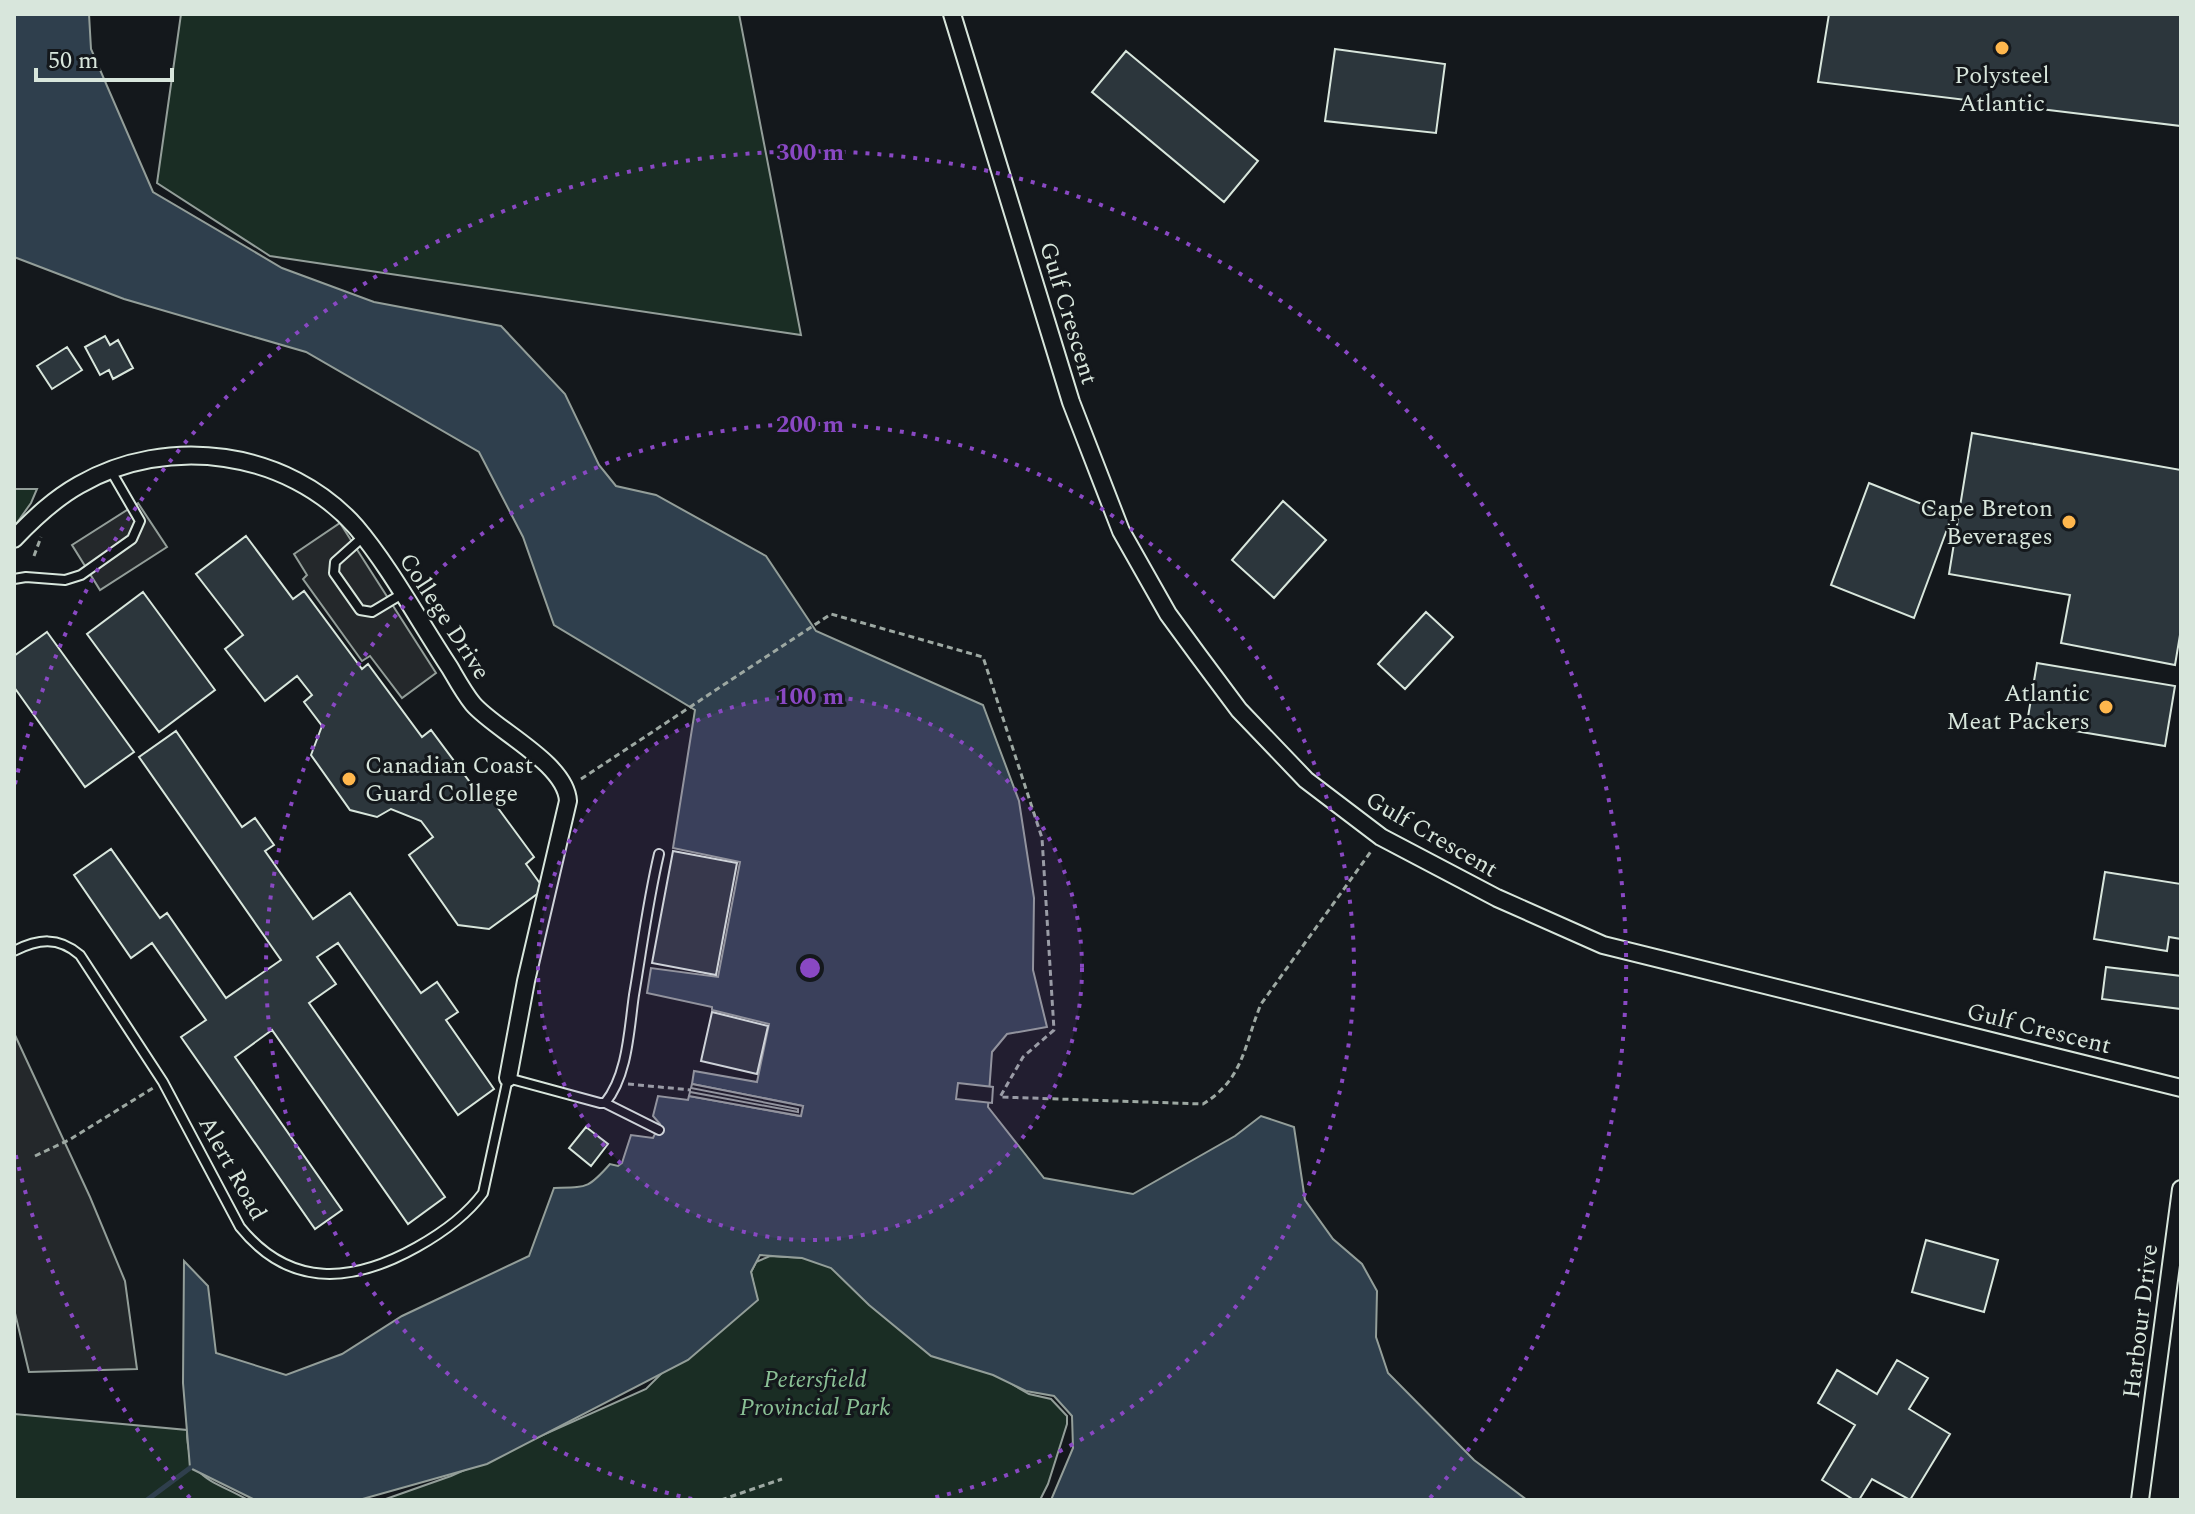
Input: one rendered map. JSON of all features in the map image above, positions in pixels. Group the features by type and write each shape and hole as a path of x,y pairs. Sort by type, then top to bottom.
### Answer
{"street":[{"name":"Gulf Crescent","path":"952,14 1071,402 1121,531 1168,614 1239,710 1306,780 1381,837 1497,898 1603,945 2181,1088"},
{"name":"College Drive","path":"14,539 36,516 87,480 179,455 218,456 279,472 308,487 342,513 363,537 474,705 535,754 562,783 567,793 568,801 526,981 508,1078"},
{"name":"Harbour Drive","path":"2140,1500 2181,1189"}],"lane":[{"path":"14,579 65,580 81,575 132,539 140,521 111,471"},
{"path":"363,537 335,562 334,573 360,610 372,612 402,594"},
{"path":"605,1103 617,1083 627,1047 659,854"},
{"name":"Alert Road","path":"14,951 44,940 58,942 77,953 163,1082 240,1227 265,1252 307,1272 337,1275 370,1268 438,1234 474,1205 483,1193 508,1078"},
{"path":"508,1078 605,1103 659,1130"}],"path":[{"path":"650,733 831,614 983,657 1042,838 1054,1030 1023,1057 1000,1097 1203,1104 1222,1092 1242,1063 1249,1033 1261,1004 1381,837"},
{"path":"35,1156 69,1140 163,1082"},
{"path":"617,1083 691,1090"},
{"path":"721,1500 782,1479"}],"green space":[{"path":"181,14 739,14 801,335 270,256 157,183"},
{"path":"14,489 37,489 14,527"},
{"name":"Petersfield Provincial Park","path":"770,1256 823,1259 1015,1386 1029,1394 1051,1399 1067,1416 1067,1424 1040,1500 383,1500 451,1476 646,1389 687,1348 756,1297 751,1272 756,1262"},
{"path":"14,1414 187,1430 191,1459 197,1469 212,1482 248,1500 14,1500"}],"shaded area":[{"path":"138,503 167,547 100,590 72,545"},
{"path":"340,523 436,673 402,698 370,656 362,661 303,579 307,575 294,554"},
{"path":"14,1033 125,1281 137,1369 29,1372 14,1309"}],"water":[{"path":"14,14 89,14 91,49 153,192 282,268 374,302 501,326 565,394 599,465 616,486 656,495 766,556 816,631 983,705 1019,801 1034,898 1033,970 1047,1027 1007,1034 992,1052 988,1107 1044,1178 1133,1194 1235,1136 1261,1116 1294,1127 1305,1200 1333,1239 1362,1264 1377,1291 1376,1337 1388,1373 1474,1460 1527,1500 1051,1500 1073,1448 1072,1416 1054,1396 1026,1391 993,1375 931,1356 869,1305 831,1268 802,1258 760,1255 751,1272 758,1300 688,1360 487,1464 359,1500 255,1500 190,1468 183,1383 184,1261 208,1286 216,1353 286,1375 342,1354 402,1316 529,1256 554,1188 586,1185 610,1164 618,1166 622,1163 631,1135 653,1138 660,1124 653,1116 658,1096 688,1100 689,1096 800,1116 803,1106 692,1084 694,1071 757,1082 769,1024 712,1010 712,1007 647,993 651,968 718,977 740,862 673,848 695,710 554,625 523,537 479,452 306,352 124,299 14,257"}],"pier":[{"path":"958,1083 993,1087 992,1103 956,1099"},
{"path":"692,1084 803,1106 801,1116 689,1096 690,1092 798,1112 798,1109 691,1088"}],"building":[{"name":"Polysteel Atlantic","path":"1829,14 2181,14 2181,126 1818,82"},
{"path":"1335,49 1445,64 1436,133 1325,121"},
{"path":"1126,51 1258,161 1224,202 1092,92"},
{"path":"105,336 110,345 118,340 133,368 113,379 109,370 100,375 85,347"},
{"path":"67,347 82,370 52,389 37,366"},
{"name":"Cape Breton Beverages","path":"1972,433 2181,470 2181,629 2175,665 2061,643 2070,595 1949,574"},
{"path":"1869,483 1952,516 1914,618 1831,585"},
{"path":"1283,501 1326,540 1274,598 1232,560"},
{"path":"246,536 293,599 304,591 362,669 368,664 422,737 431,730 481,797 487,793 534,857 526,864 544,889 489,929 458,925 409,855 433,837 421,821 391,809 377,817 350,810 311,755 322,726 304,702 312,695 297,676 265,701 225,649 243,635 196,574"},
{"path":"143,592 215,690 159,732 87,634"},
{"path":"1426,612 1453,637 1405,689 1378,664"},
{"path":"47,632 134,752 85,787 14,687 14,656"},
{"path":"2037,663 2175,686 2165,746 2027,723"},
{"path":"176,731 242,827 255,818 274,845 265,851 313,919 350,893 421,993 437,982 458,1012 446,1020 494,1089 458,1115 338,943 317,957 336,984 309,1003 445,1197 408,1224 272,1030 235,1057 342,1210 315,1229 181,1037 206,1020 152,943 131,958 74,875 111,849 160,918 167,913 226,998 281,960 139,757"},
{"path":"673,851 737,863 716,975 652,963"},
{"path":"2105,872 2181,884 2181,939 2169,937 2167,951 2094,939"},
{"path":"2106,967 2181,976 2181,1009 2102,999"},
{"path":"712,1012 768,1026 757,1074 701,1061"},
{"path":"586,1127 608,1144 591,1166 569,1148"},
{"path":"1926,1240 1998,1260 1984,1312 1912,1292"},
{"path":"1897,1360 1928,1378 1909,1409 1950,1434 1910,1500 1872,1479 1859,1500 1854,1500 1822,1480 1855,1425 1818,1403 1837,1370 1877,1394"}],"waterway":[{"path":"147,1500 190,1468"}],"place":[{"name":"Polysteel Atlantic","path":"2002,48"},
{"name":"Cape Breton Beverages","path":"2069,522"},
{"name":"Atlantic Meat Packers","path":"2106,707"},
{"name":"Canadian Coast Guard College","path":"349,779"}]}
